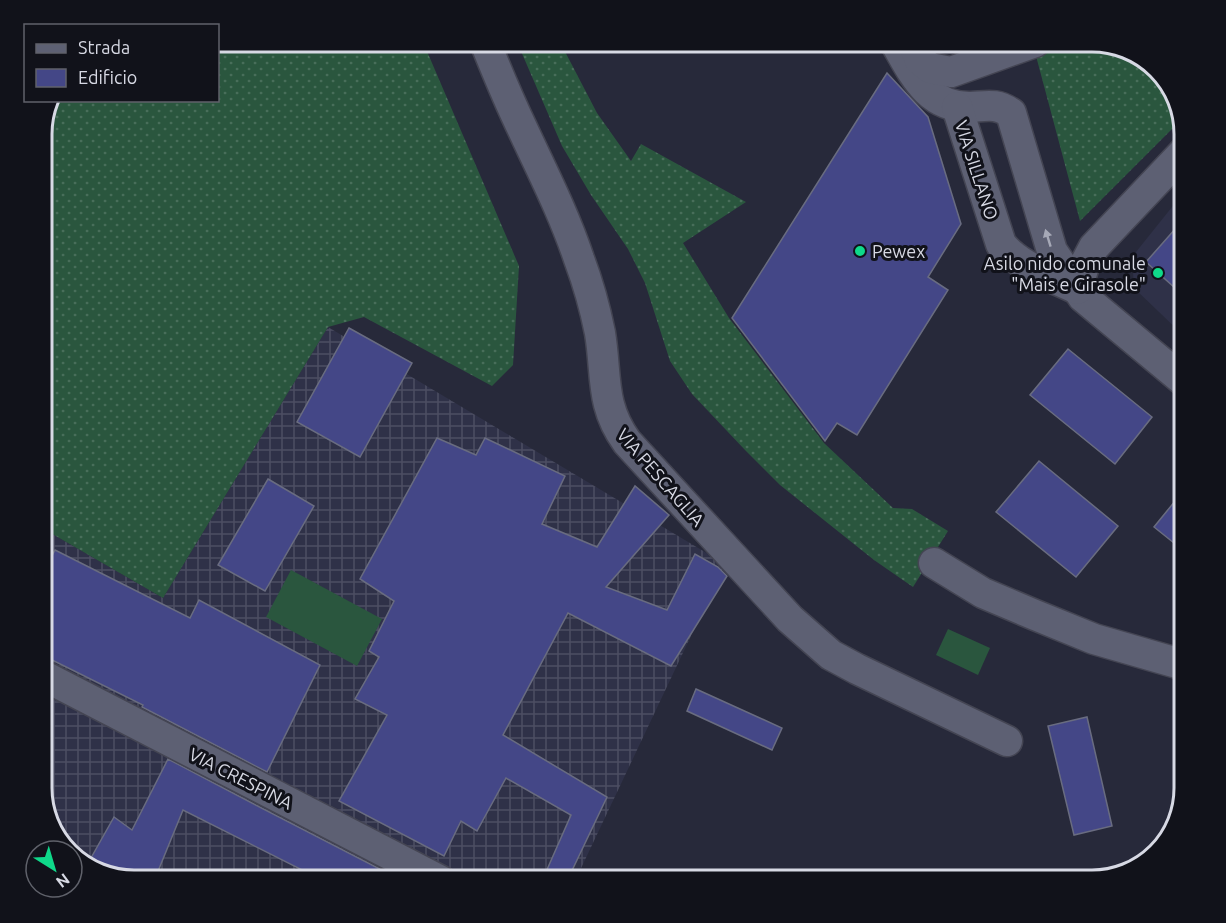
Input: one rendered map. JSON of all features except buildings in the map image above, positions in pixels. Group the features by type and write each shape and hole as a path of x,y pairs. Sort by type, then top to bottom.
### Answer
{"street":[{"name":"VIA PESCAGLIA","path":"489,52 522,129 556,198 578,256 592,298 600,333 609,408 616,427 627,442 790,619 831,655 1006,741"},
{"path":"900,52 912,73 938,101 957,107"},
{"path":"916,52 920,60 930,68 951,72 1007,52"},
{"name":"VIA SILLANO","path":"1077,289 1022,263 1000,244 957,107 1000,105 1011,113 1052,250 1083,297 1174,373"},
{"path":"1077,289 1084,266 1094,246 1174,162"},
{"path":"934,563 983,593 1035,615 1094,639 1174,663"},
{"name":"VIA CRESPINA","path":"53,681 420,870"}],"shaded area":[{"name":"Asilo nido comunale \"Mais e Girasole\"","path":"1174,204 1174,326 1134,288 1132,257"},
{"path":"328,327 725,564 580,870 134,870 108,866 85,854 84,839 70,839 63,830 55,810 53,794 53,534 163,598"}],"green space":[{"path":"219,52 427,52 519,266 513,365 492,386 364,317 328,327 163,598 53,534 53,129 59,102 219,102"},
{"path":"521,52 565,52 597,113 631,161 641,144 746,202 683,243 729,318 824,443 893,508 912,509 948,531 913,587 874,560 780,485 692,394 670,361 645,283 628,249 591,195 562,146"},
{"path":"1048,52 1092,52 1108,54 1128,61 1141,69 1160,89 1172,118 1173,128 1080,221 1036,56"},
{"path":"291,570 382,619 357,666 266,617"},
{"path":"948,629 990,648 978,675 936,655"}],"place":[{"name":"Pewex","path":"860,251"},
{"name":"Asilo nido comunale \"Mais e Girasole\"","path":"1158,273"}]}
